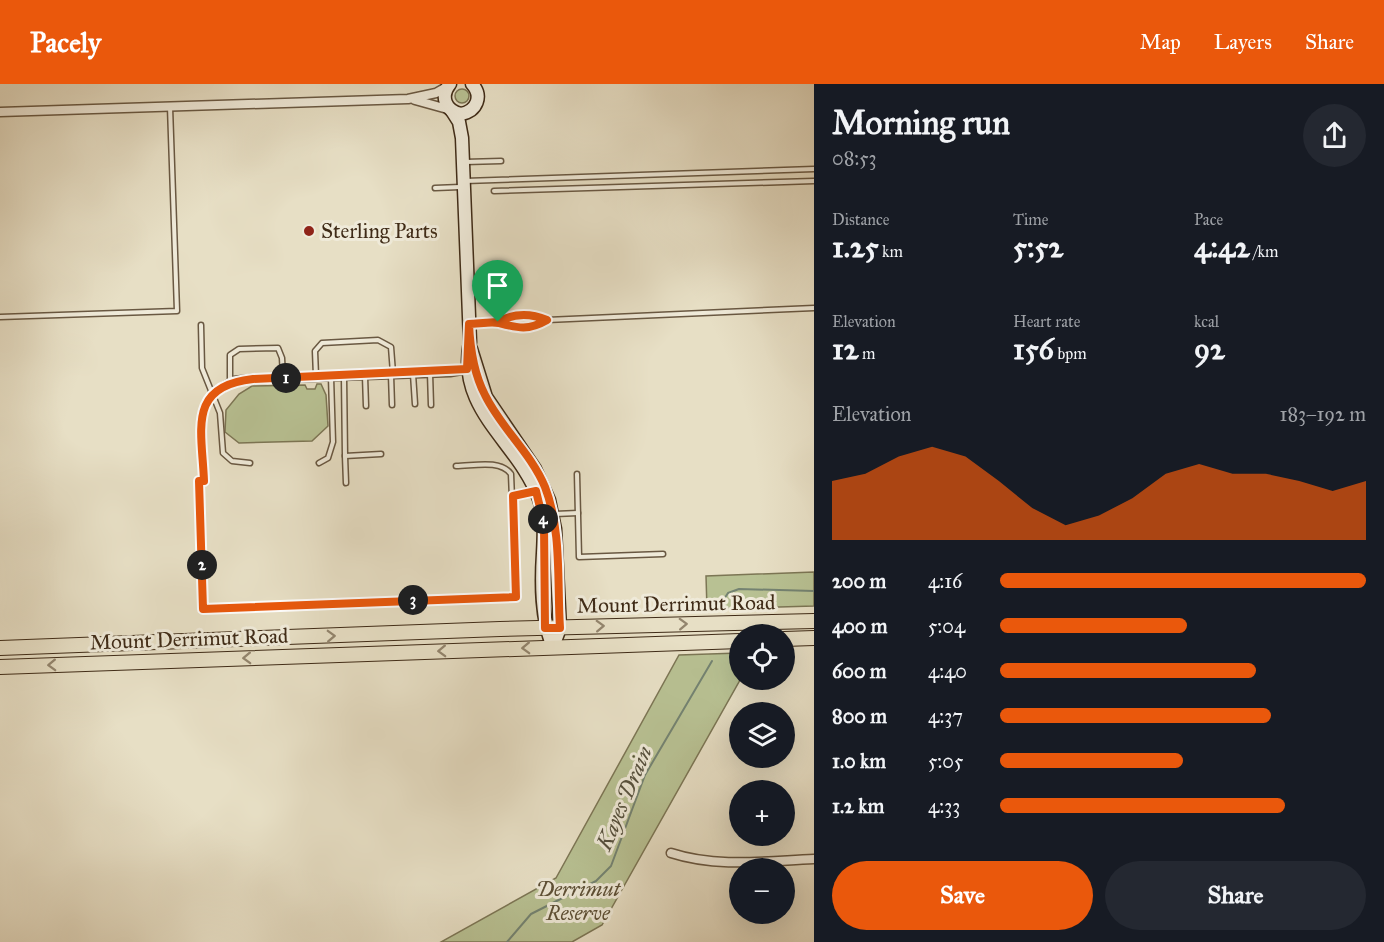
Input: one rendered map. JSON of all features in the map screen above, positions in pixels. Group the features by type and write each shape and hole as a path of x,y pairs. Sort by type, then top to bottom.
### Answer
{"main road":[{"name":"Mount Derrimut Road","path":"0,648 545,628 814,621"},
{"name":"Mount Derrimut Road","path":"795,639 814,638"},
{"name":"Mount Derrimut Road","path":"0,667 729,641"}],"street":[{"path":"464,173 468,132 478,95 472,84"},
{"path":"0,112 408,99 436,93 449,85"},
{"path":"449,85 444,97 461,132 471,368 486,397 521,447 540,489 548,516 560,628 553,647"},
{"path":"408,99 461,114 473,109"},
{"path":"213,393 230,382 471,368"},
{"path":"548,516 545,628 553,647"},
{"path":"671,853 691,860 716,862 814,859"}],"lane":[{"path":"0,317 177,311 170,106"},
{"path":"435,188 464,173 501,162"},
{"path":"464,173 814,169"},
{"path":"494,191 814,181"},
{"path":"469,324 498,322 510,317 526,315 547,320 814,308"},
{"path":"498,322 519,328 539,325 547,320"},
{"path":"201,325 202,368 220,413 223,453 232,461 250,463"},
{"path":"316,377 315,351 322,343 378,340 391,347 392,405"},
{"path":"230,382 230,355 238,349 278,348 282,358 283,378"},
{"path":"430,372 431,405"},
{"path":"413,373 415,404"},
{"path":"365,375 366,406"},
{"path":"319,463 328,458 333,442 331,376"},
{"path":"344,376 346,483"},
{"path":"213,393 201,419 204,481 199,481 203,609 516,597 512,478 505,468 496,465 456,466"},
{"path":"345,456 381,454"},
{"path":"577,474 579,557 663,554"},
{"path":"513,496 540,489"},
{"path":"548,516 578,513"}],"green space":[{"path":"459,89 465,89 469,96 465,103 459,103 455,99 455,93"},
{"path":"317,384 321,384 326,395 328,426 312,441 239,443 225,432 226,410 239,394 252,386 305,385 307,389 315,389"},
{"path":"814,572 814,606 707,609 706,576"},
{"name":"Derrimut Reserve","path":"729,653 729,690 734,690 602,925 572,942 441,942 556,878 679,655"}],"waterway":[{"name":"Kayes Drain","path":"724,599 728,593 739,589 814,591"},
{"name":"Kayes Drain","path":"507,942 531,914 596,881 611,866 645,775 712,661"}],"place":[{"name":"Sterling Parts","path":"309,231"}],"route":[{"path":"498,322 469,324 467,369 450,372 253,379 230,382 213,393 203,409 201,419 204,481 199,481 203,609 516,597 513,496 536,491 542,508 544,524 542,562 545,628 560,628 555,529 549,500 535,469 486,397 479,382 469,337 469,324 481,323 498,322 508,327 519,328 539,325 547,320 526,315 514,316 498,322"}]}
